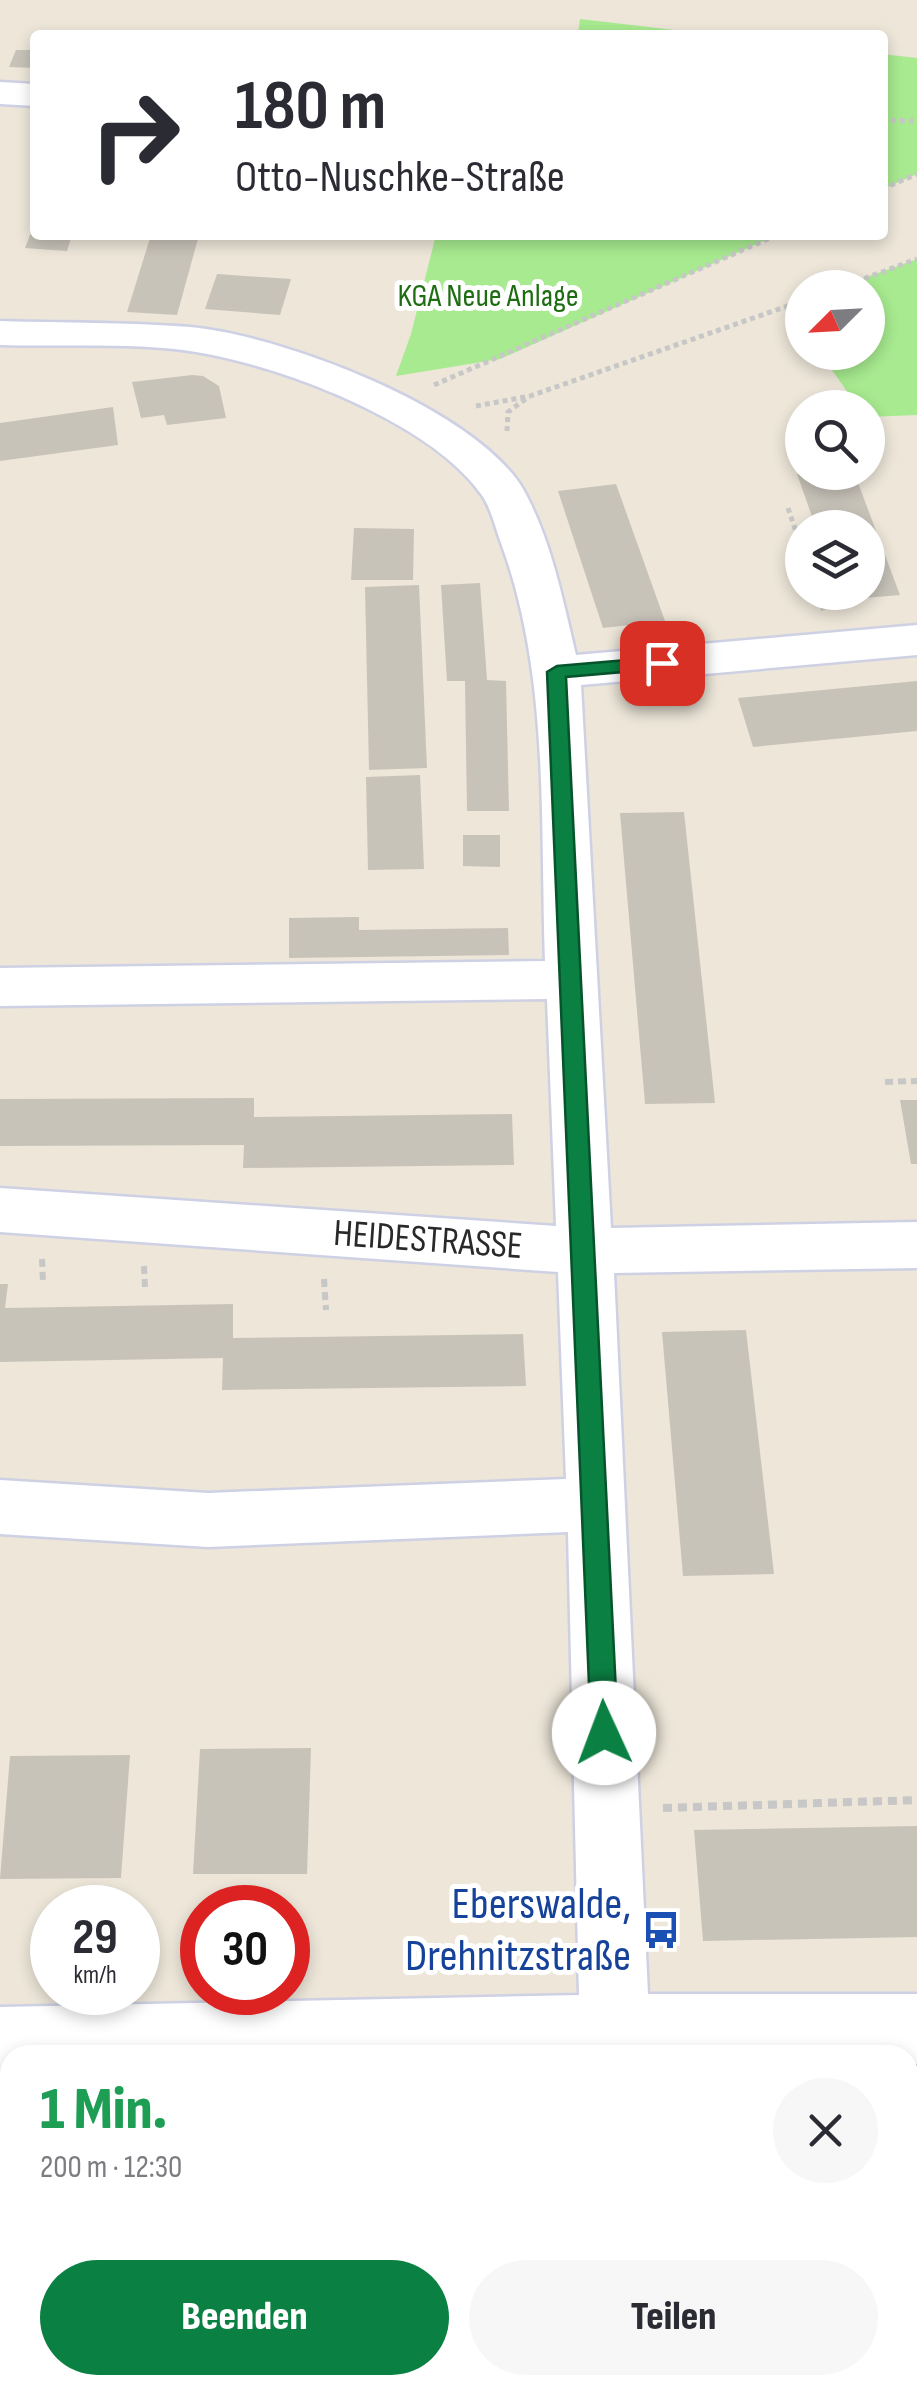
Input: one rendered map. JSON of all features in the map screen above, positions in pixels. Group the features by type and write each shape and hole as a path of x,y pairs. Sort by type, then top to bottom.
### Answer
{"street":[{"path":"0,92 30,95"},
{"path":"0,333 68,332 209,342 259,352 403,410 457,442 503,492 536,580 557,672 597,1504 615,2042"},
{"path":"557,672 917,640"},
{"path":"0,987 570,980"},
{"name":"HEIDESTRASSE","path":"0,1210 582,1251 917,1245"},
{"path":"0,1506 208,1520 597,1504"},
{"path":"0,2042 615,2042 917,2028"}],"path":[{"path":"888,120 917,121"},
{"path":"888,186 917,174"},
{"path":"403,410 765,240"},
{"path":"885,271 917,259"},
{"path":"403,410 530,396 785,306"},
{"path":"885,1082 917,1081"},
{"path":"607,1809 917,1800"}],"green space":[{"path":"580,19 674,30 579,30"},
{"path":"888,55 917,58 917,174 888,187"},
{"name":"KGA Neue Anlage","path":"435,240 766,240 500,359 396,376"},
{"path":"917,259 917,415 885,416 885,390 846,390 832,370 885,370 885,270"}],"building":[{"path":"16,50 30,50 30,68 9,67"},
{"path":"30,235 30,240 70,240 67,251 25,248"},
{"path":"149,240 198,240 177,315 127,312"},
{"path":"217,274 291,279 280,315 205,309"},
{"path":"203,376 219,386 226,418 167,425 164,415 141,418 132,382"},
{"path":"113,407 118,445 0,461 0,423"},
{"path":"616,484 665,621 603,628 558,491"},
{"path":"803,490 861,490 868,510 810,510"},
{"path":"354,528 414,529 413,580 351,580"},
{"path":"885,555 900,595 885,596"},
{"path":"480,583 487,680 506,681 509,811 467,811 465,681 447,681 441,585"},
{"path":"419,585 427,768 369,770 365,587"},
{"path":"917,681 917,731 753,747 738,698"},
{"path":"420,775 424,869 368,870 366,777"},
{"path":"684,812 715,1103 645,1104 620,813"},
{"path":"463,835 500,835 500,867 463,866"},
{"path":"359,917 359,930 508,928 509,955 289,958 289,918"},
{"path":"254,1098 254,1117 512,1114 514,1165 243,1168 244,1145 0,1146 0,1099"},
{"path":"900,1100 917,1100 917,1164 911,1164"},
{"path":"0,1284 8,1284 5,1308 233,1304 233,1338 523,1334 526,1386 222,1390 223,1358 0,1362"},
{"path":"746,1330 774,1574 683,1576 662,1332"},
{"path":"311,1748 307,1874 193,1874 200,1749"},
{"path":"130,1755 121,1878 0,1879 10,1756"},
{"path":"917,1826 917,1937 703,1941 694,1830"}],"place":[{"name":"Eberswalde, Drehnitzstraße","path":"661,1930"}],"route":[{"path":"604,1733 597,1504 557,672 662,663"}]}
